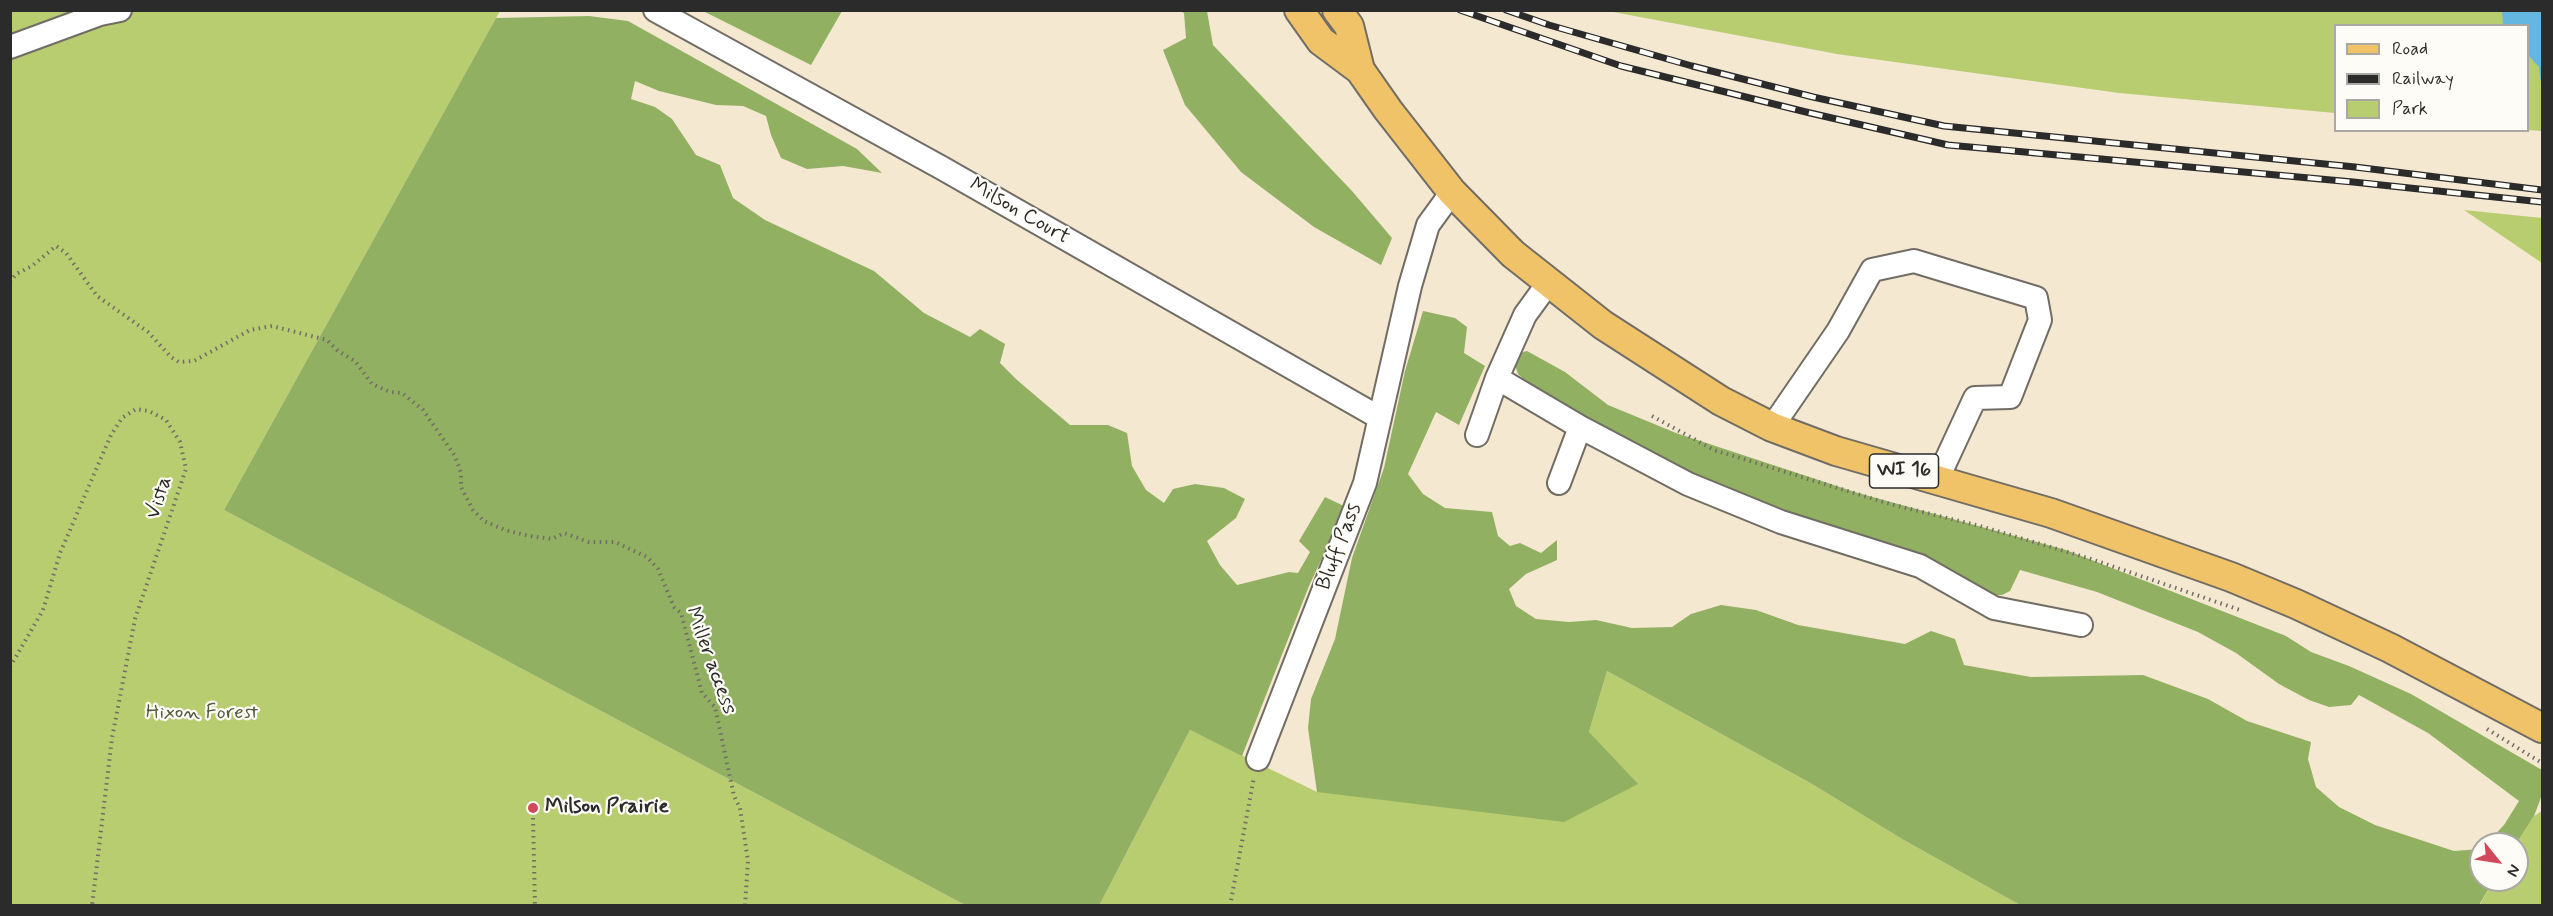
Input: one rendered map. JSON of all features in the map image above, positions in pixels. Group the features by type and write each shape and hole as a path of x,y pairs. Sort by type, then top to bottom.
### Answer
{"main road":[{"name":"WI 16","path":"1299,10 1321,41 1360,70 1452,192 1513,254 1603,325 1721,401 1772,427 1836,451 2051,513 2231,577 2296,604 2390,648 2542,728"},
{"name":"WI 16","path":"1337,10 1348,26 1360,70"}],"street":[{"path":"10,47 100,14 120,10"},
{"name":"Milson Court","path":"655,10 942,168 1380,418"},
{"name":"Bluff Pass","path":"1258,759 1365,483 1410,286 1428,225 1452,192"},
{"path":"1772,427 1838,331 1872,270 1914,261 2037,298 2040,320 2010,398 1975,398 1937,480"},
{"path":"1477,435 1497,378 1525,315 1549,282"},
{"path":"1497,378 1580,428 1688,484 1781,522 1920,566 1994,608 2081,625"},
{"path":"1559,483 1580,428"}],"path":[{"name":"Miller access","path":"10,282 16,274 32,266 56,246 66,253 97,296 148,332 171,357 179,362 194,361 250,330 272,326 327,340 355,361 372,384 390,392 402,393 423,410 455,456 461,473 461,487 473,510 484,521 505,530 529,536 552,539 564,533 589,542 615,542 647,557 658,569 674,607 681,613 702,693 715,707 734,796 740,808 748,861 745,906"},
{"name":"Vista","path":"10,667 43,610 60,553 111,435 122,418 136,409 149,411 166,420 180,442 186,469 135,620 112,738 92,906"},
{"path":"1652,416 1714,450 1890,504 1980,526 2091,559 2245,611"},
{"path":"2485,728 2542,763"},
{"path":"1230,906 1258,759"},
{"path":"533,818 535,906"}],"green space":[{"name":"Hixon Forest","path":"10,11 500,11 224,510 965,905 11,905"},
{"path":"703,11 842,11 811,65"},
{"path":"1181,11 1207,11 1213,45 1352,191 1392,238 1381,265 1314,227 1241,172 1185,105 1163,50 1186,38 1184,13"},
{"path":"1608,11 2542,11 2542,131 2529,130 2529,24 2334,24 2334,113 2119,93 1837,54"},
{"path":"589,16 628,21 857,149 882,173 843,166 807,169 781,158 766,116 743,106 716,105 659,91 635,81 631,99 655,107 672,119 696,155 720,165 733,198 765,220 874,271 924,313 970,337 980,329 1005,344 1000,363 1070,425 1108,425 1127,433 1132,466 1146,490 1164,503 1173,489 1195,484 1224,488 1245,499 1236,518 1207,541 1220,565 1237,585 1289,572 1298,573 1310,552 1299,541 1325,497 1346,507 1309,586 1242,756 1190,730 1099,906 965,905 224,510 496,18"},
{"path":"2464,210 2542,218 2542,263"},
{"path":"1423,311 1455,318 1467,327 1464,353 1485,366 1459,425 1436,412 1408,474 1423,494 1445,508 1492,512 1498,536 1510,546 1520,543 1541,553 1557,540 1557,560 1526,574 1509,589 1516,606 1536,619 1569,622 1596,620 1632,628 1672,627 1691,614 1721,605 1756,610 1798,625 1905,644 1931,631 1955,639 1964,665 2031,677 2143,675 2208,699 2247,721 2311,742 2308,759 2316,787 2339,807 2375,825 2454,851 2469,850 2469,892 2487,892 2479,905 2020,905 1902,839 1812,784 1607,671 1589,732 1638,784 1564,822 1317,792 1308,728 1311,699 1335,639 1352,558 1384,468 1405,371"},
{"path":"1527,351 1565,372 1608,405 1676,433 1858,493 2066,550 2286,636 2311,652 2349,666 2411,694 2542,770 2542,795 2534,816 2524,832 2497,832 2519,801 2428,733 2359,695 2351,705 2329,707 2309,700 2279,684 2236,653 2198,632 2097,592 2020,570 2010,591 2002,595 1988,595 1690,476 1533,388 1518,374 1515,365 1516,354"},
{"path":"1607,671 1812,784 1902,839 2020,905 1099,906 1190,730 1317,792 1589,732"},
{"path":"2542,811 2542,905 2479,906 2487,892 2529,892 2529,832 2524,832 2534,816"}],"water":[{"path":"2502,11 2539,11 2542,14 2542,91 2539,67 2529,56 2529,24 2503,24"}],"railway":[{"path":"1460,10 1621,66 1948,145 2353,182 2542,202"},
{"path":"1506,10 1549,25 1692,66 1813,97 1944,126 2355,167 2542,190"}],"place":[{"name":"Milson Prairie","path":"533,808"}]}
